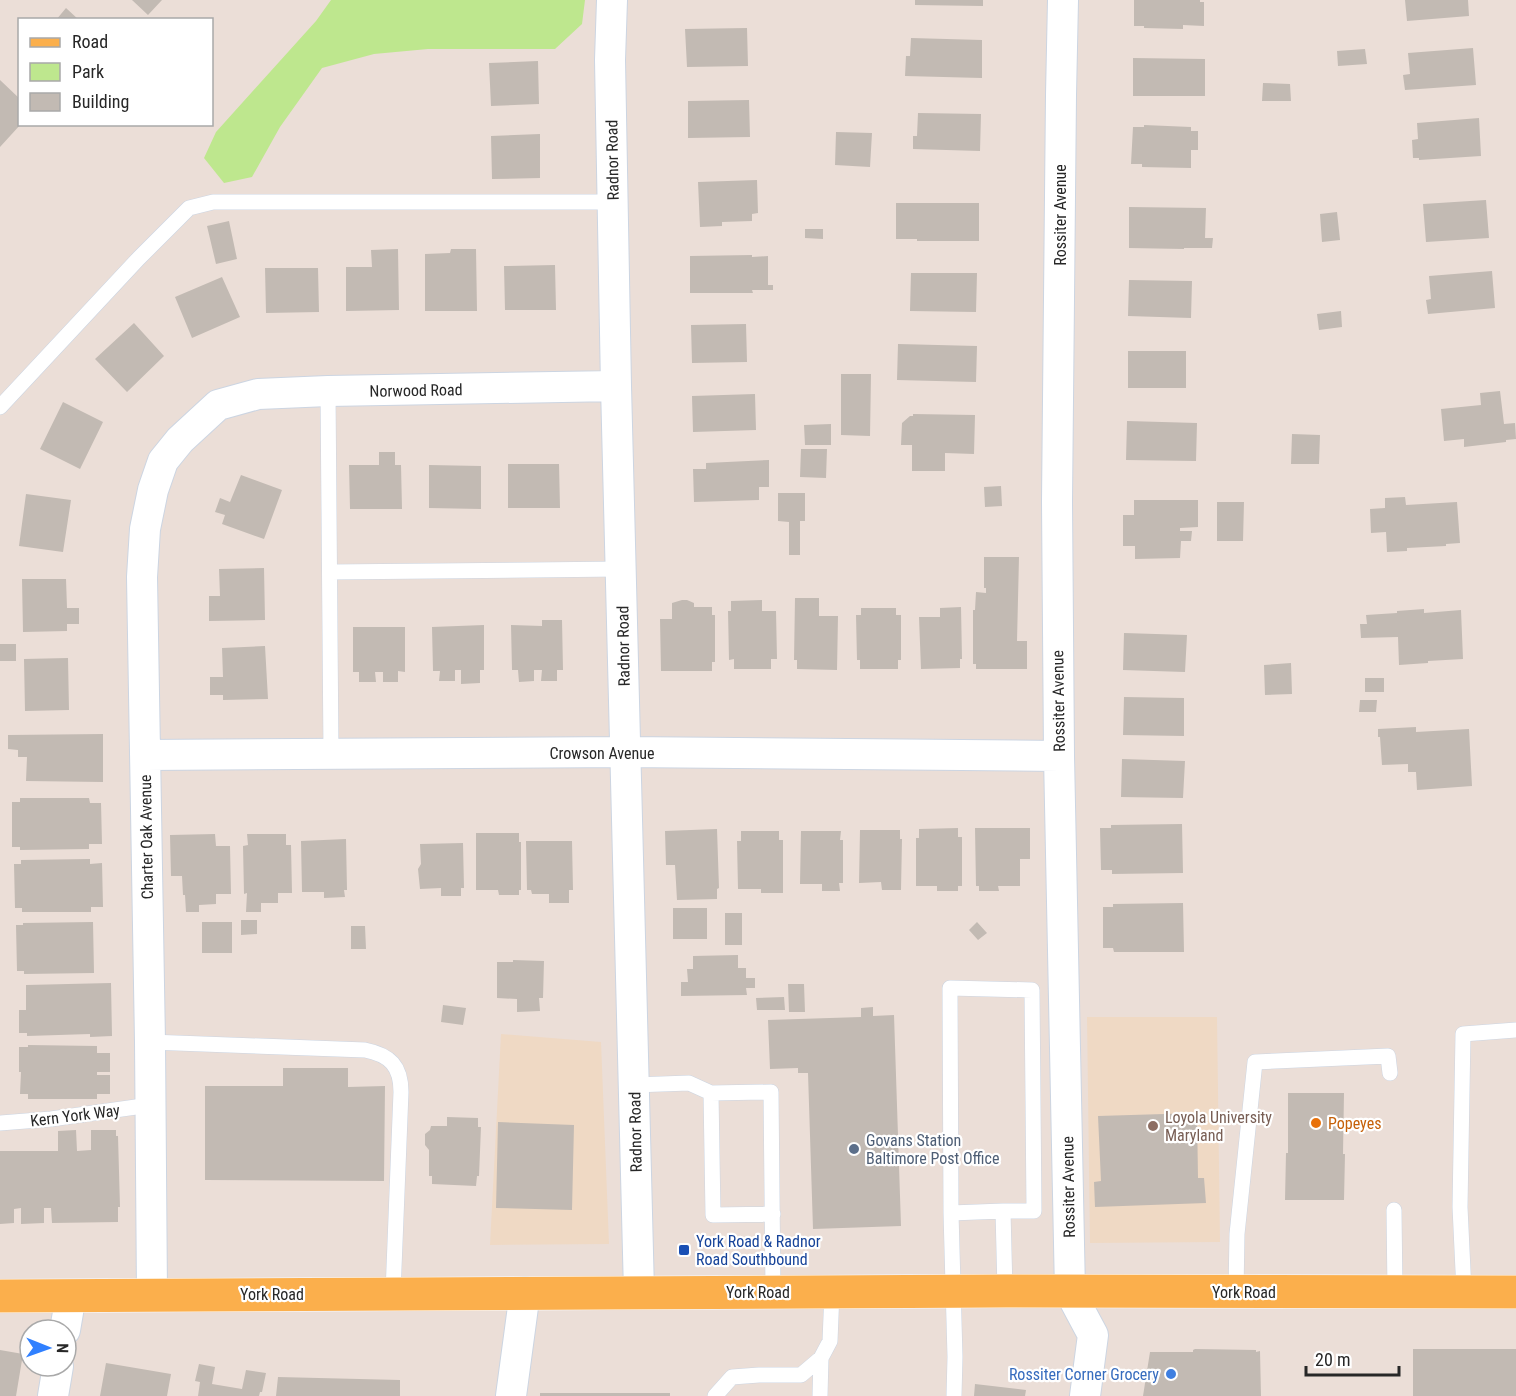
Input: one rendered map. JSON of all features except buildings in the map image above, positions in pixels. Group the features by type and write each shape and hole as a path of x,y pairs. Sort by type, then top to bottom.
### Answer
{"main road":[{"name":"York Road","path":"0,1296 525,1292 1516,1292"}],"street":[{"name":"Radnor Road","path":"612,0 610,60 616,386 639,1292"},
{"name":"Rossiter Avenue","path":"1063,0 1060,95 1057,502 1059,756 1070,1292 1093,1335 1085,1396"},
{"name":"Norwood Road","path":"218,405 258,394 616,386"},
{"name":"Charter Oak Avenue","path":"152,1295 142,577 145,529 153,490 163,461 180,440 218,405"},
{"name":"Crowson Avenue","path":"145,755 625,752 1059,756"},
{"path":"511,1396 525,1292"},
{"path":"67,1318 71,1295"},
{"path":"53,1396 56,1378"}],"lane":[{"path":"0,407 139,258 189,208 213,202 613,202"},
{"path":"328,391 331,754"},
{"path":"330,572 621,569"},
{"path":"951,1213 1034,1210 1032,990 950,988 951,1213 952,1292 955,1357 954,1396"},
{"path":"1464,1292 1460,1207 1463,1034 1516,1030"},
{"path":"150,1042 365,1050 384,1056 398,1068 401,1081 393,1293"},
{"path":"1236,1292 1237,1234 1255,1062 1388,1056 1390,1073"},
{"path":"634,1085 689,1083 711,1093 771,1092 773,1292"},
{"path":"711,1093 713,1215 773,1214"},
{"name":"Kern York Way","path":"0,1123 51,1119 150,1105"},
{"path":"1394,1210 1395,1292"},
{"path":"1003,1211 1005,1291"},
{"path":"716,1396 732,1377 801,1375 821,1358 830,1341 832,1292"},
{"path":"820,1396 821,1358"}],"shaded area":[{"name":"Loyola University Maryland","path":"1087,1017 1217,1017 1220,1242 1090,1243"},
{"path":"501,1034 601,1042 609,1244 490,1245"}],"green space":[{"path":"331,0 585,0 582,24 555,49 428,49 374,54 322,68 280,127 252,177 224,183 204,158 216,132 316,21"}],"place":[{"name":"Popeyes","path":"1316,1123"},
{"name":"Loyola University Maryland","path":"1153,1126"},
{"name":"Govans Station Baltimore Post Office","path":"854,1149"},
{"name":"York Road & Radnor Road Southbound","path":"684,1250"},
{"name":"Rossiter Corner Grocery","path":"1171,1374"}]}
